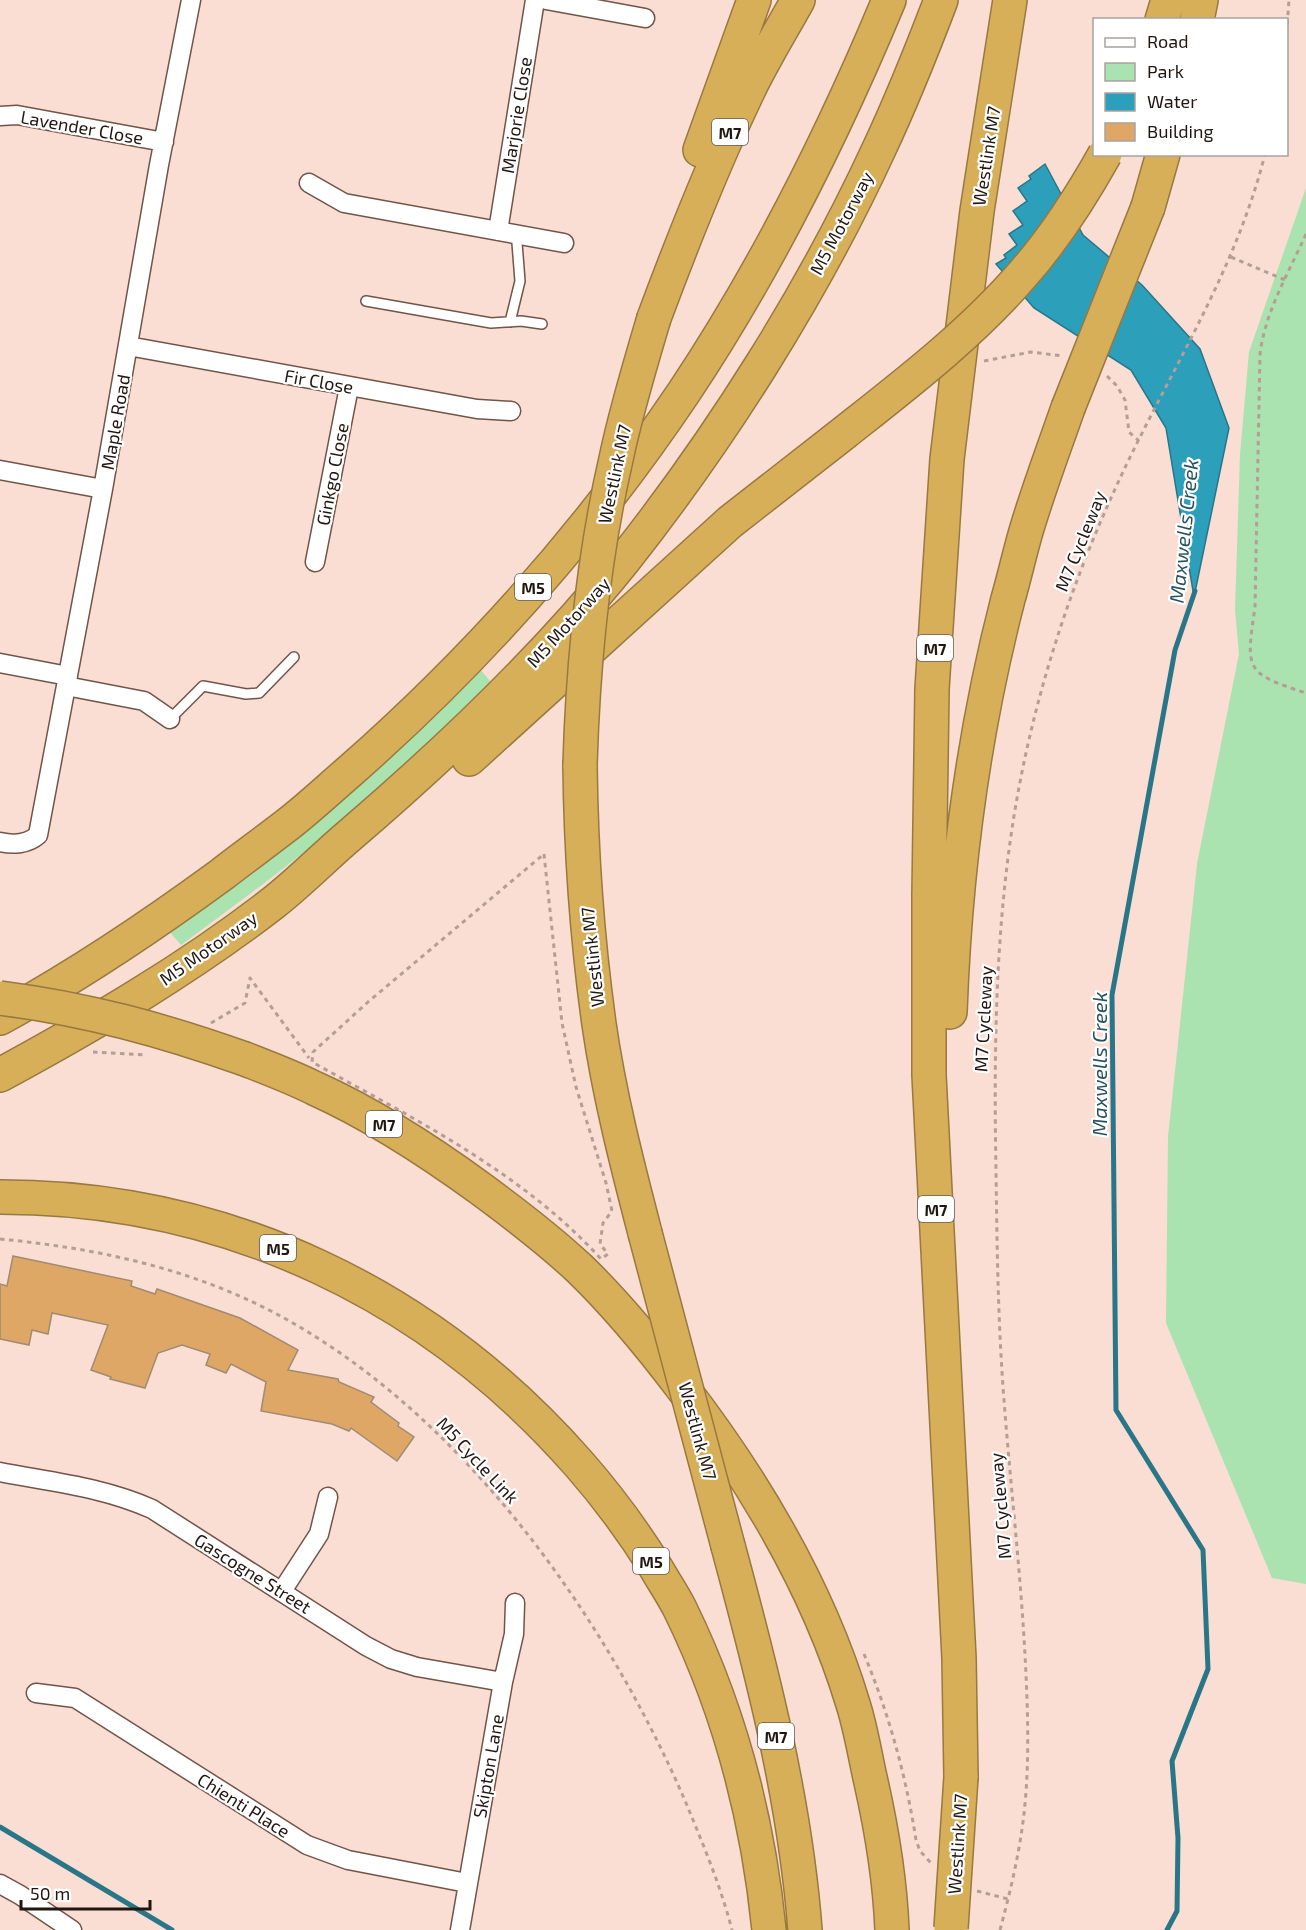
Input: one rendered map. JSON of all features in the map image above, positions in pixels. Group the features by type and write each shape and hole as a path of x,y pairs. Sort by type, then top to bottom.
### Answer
{"highway":[{"path":"666,266 754,0"},
{"name":"M7","path":"666,266 699,200 750,87 798,0"},
{"name":"M5","path":"0,1018 155,924 290,823 381,743 455,673 523,598 626,473 683,393 729,321 765,261 824,149 889,0"},
{"name":"M5 Motorway","path":"0,1075 49,1049 136,997 209,950 274,902 481,717 571,621 631,550 686,475 750,382 818,268 879,151 941,0"},
{"name":"Westlink M7","path":"951,1929 961,1777 960,1679 929,1074 932,689 947,459 977,211 1010,0"},
{"path":"1163,18 1168,0"},
{"path":"1197,18 1201,0"},
{"path":"274,902 343,864 467,760 730,522 937,358 1024,273 1065,219 1104,156"},
{"path":"950,1482 949,1068 953,950 958,882 969,794 996,646 1026,530 1068,408 1148,207 1162,156"},
{"name":"Westlink M7","path":"666,266 646,300 654,318 627,412 603,521 587,642 580,765 585,888 599,1026 617,1119 645,1233 756,1649 779,1746 796,1846 805,1930"},
{"name":"M7","path":"0,998 36,1002 110,1016 178,1035 316,1088 382,1123 444,1162 510,1211 580,1269 646,1340 702,1413 739,1466 785,1544 830,1640 862,1737 883,1844 892,1930"},
{"name":"M5","path":"0,1197 74,1200 148,1210 194,1220 274,1247 329,1272 400,1311 459,1352 516,1400 563,1446 628,1524 679,1606 714,1684 736,1754 753,1825 769,1930"}],"street":[{"name":"Maple Road","path":"0,842 7,844 32,841 38,836 191,0"},
{"name":"Marjorie Close","path":"498,231 535,0"},
{"path":"546,0 645,18"},
{"name":"Lavender Close","path":"0,116 17,114 164,142"},
{"path":"309,183 344,203 564,243"},
{"name":"Fir Close","path":"128,346 477,409 511,411"},
{"name":"Ginkgo Close","path":"315,562 349,387"},
{"path":"0,470 103,489"},
{"path":"0,663 144,701 170,720"},
{"name":"Gascogne Street","path":"0,1472 110,1492 129,1499 152,1509 366,1646 391,1659 417,1667 503,1682"},
{"path":"282,1591 319,1534 328,1497"},
{"name":"Skipton Lane","path":"460,1930 503,1682 514,1634 515,1603"},
{"name":"Chienti Place","path":"36,1693 75,1698 307,1845 348,1860 467,1882"},
{"path":"0,1884 72,1930"}],"lane":[{"path":"510,322 520,272 517,243 519,235"},
{"path":"366,301 491,323 522,321 542,324"},
{"path":"170,720 202,686 246,694 259,693 294,657"}],"path":[{"path":"1288,21 1289,0"},
{"name":"M7 Cycleway","path":"1000,1930 1017,1859 1025,1804 1028,1723 1024,1632 1004,1397 997,1283 994,1074 1002,914 1009,848 1018,793 1044,677 1074,586 1112,496 1231,257 1264,156"},
{"path":"1306,234 1269,317 1260,354 1255,607 1250,654 1251,662 1259,674 1283,686 1306,693"},
{"path":"1231,257 1285,280"},
{"path":"544,854 562,1023 576,1087 606,1183 612,1211 603,1223 600,1244 608,1254 601,1260 578,1234 535,1198 463,1146 312,1062 314,1052 368,1002 544,854"},
{"name":"M5 Cycle Link","path":"0,1239 86,1249 128,1258 161,1267 241,1297 301,1328 361,1368 394,1394 433,1430 471,1469 541,1553 613,1659 642,1709 672,1770 702,1841 732,1930"},
{"path":"983,1893 1008,1899"}],"green space":[{"path":"1306,188 1306,1584 1272,1578 1166,1323 1168,1137 1197,864 1239,654 1235,610 1240,455 1249,352"},
{"path":"479,668 491,682 452,721 312,846 181,945 168,930"}],"water":[{"path":"1045,164 1083,235 1142,285 1200,349 1229,428 1194,597 1166,428 1131,370 1034,308 996,264 1006,258 1004,255 1017,245 1009,234 1023,225 1013,211 1027,201 1018,188 1031,179 1029,176"}],"building":[{"path":"13,1256 132,1281 131,1286 155,1294 157,1289 240,1318 298,1350 288,1370 338,1379 339,1382 374,1397 371,1402 414,1437 397,1461 351,1428 349,1431 332,1424 261,1411 266,1382 231,1364 226,1373 206,1365 210,1354 182,1345 158,1353 145,1388 110,1379 111,1377 91,1370 108,1325 52,1313 48,1334 32,1330 29,1345 0,1339 0,1284 7,1286"}],"waterway":[{"name":"Maxwells Creek","path":"1167,1930 1177,1911 1178,1838 1172,1761 1208,1669 1203,1550 1116,1410 1112,995 1175,650 1195,591"},
{"path":"0,1827 172,1930"}]}
